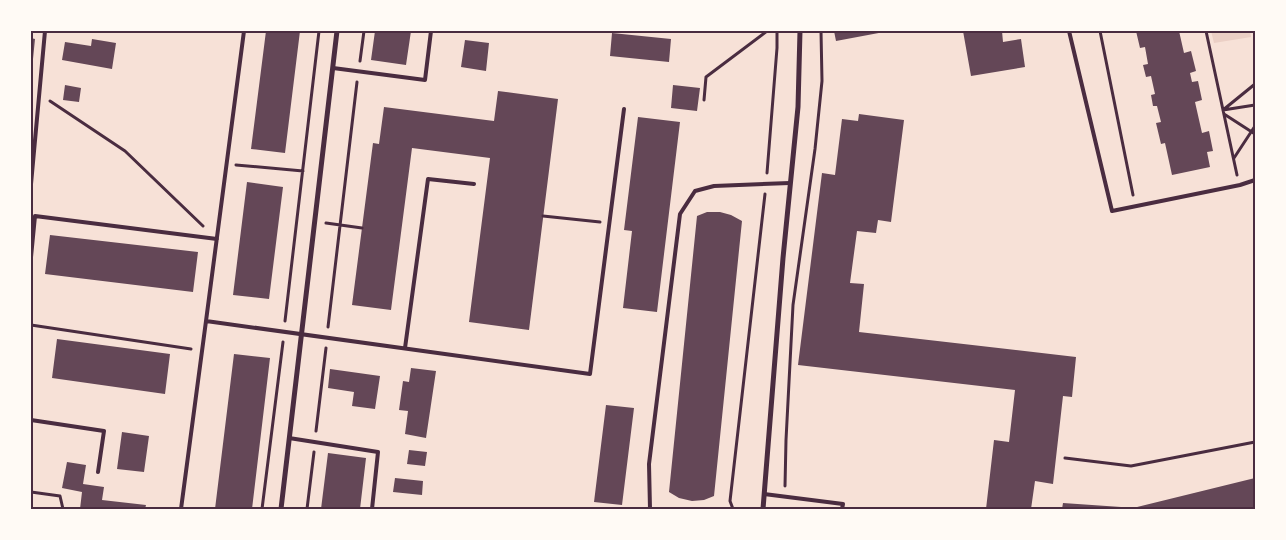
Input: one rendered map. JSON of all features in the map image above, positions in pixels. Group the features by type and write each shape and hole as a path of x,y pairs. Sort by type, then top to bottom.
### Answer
{"street":[{"path":"281,509 336,31"},
{"path":"763,509 798,107 800,31"}],"lane":[{"path":"31,184 45,31"},
{"path":"181,509 244,31"},
{"path":"333,68 425,80 431,31"},
{"path":"1069,31 1112,211 1240,185 1255,180"},
{"path":"206,321 590,374 624,109"},
{"path":"405,348 428,179 474,184"},
{"path":"650,509 649,464 680,214 695,191 714,186 790,183"},
{"path":"31,257 35,216 217,239"},
{"path":"31,420 104,431 98,472"},
{"path":"289,438 378,452 372,509"},
{"path":"764,494 843,504 842,509"}],"path":[{"path":"262,509 319,31"},
{"path":"307,509 364,31"},
{"path":"704,100 706,78 767,31"},
{"path":"732,509 730,501 766,183 777,31"},
{"path":"785,497 793,305 815,149 822,81 821,31"},
{"path":"1100,31 1133,195"},
{"path":"1206,31 1237,175"},
{"path":"1224,111 1255,84"},
{"path":"39,94 125,151 217,239"},
{"path":"1224,111 1255,105"},
{"path":"1224,111 1253,132"},
{"path":"1234,158 1253,132 1255,126"},
{"path":"227,164 302,172"},
{"path":"1228,177 1242,174"},
{"path":"543,216 610,223"},
{"path":"340,225 362,228"},
{"path":"31,325 202,350"},
{"path":"1065,458 1131,466 1255,442"},
{"path":"31,492 60,496 63,509"}],"shaded area":[{"path":"1211,31 1250,31 1251,37 1214,43"}],"building":[{"path":"266,31 300,31 285,153 251,149"},
{"path":"375,31 411,31 406,65 371,60"},
{"path":"834,31 884,31 884,32 836,41"},
{"path":"963,31 1002,31 1003,42 1021,39 1025,67 971,76"},
{"path":"1136,31 1179,31 1184,53 1191,51 1196,71 1190,73 1192,82 1198,81 1202,100 1195,102 1202,133 1209,131 1213,151 1207,152 1210,167 1172,175 1165,143 1161,144 1156,123 1161,122 1157,106 1153,106 1151,95 1155,94 1151,76 1146,77 1143,65 1148,64 1145,47 1140,48"},
{"path":"612,33 671,39 669,62 610,56"},
{"path":"31,38 35,39 33,59 31,59"},
{"path":"92,39 116,43 112,69 62,60 65,42 91,46"},
{"path":"465,40 489,43 486,71 461,67"},
{"path":"65,85 81,88 79,102 63,100"},
{"path":"673,85 700,88 697,111 671,108"},
{"path":"498,91 558,99 529,330 469,322 490,158 412,148 391,310 352,305 373,143 379,144 384,107 494,121"},
{"path":"859,114 904,120 891,222 878,220 876,233 857,231 850,283 864,284 859,332 1076,357 1072,397 1063,396 1053,484 1035,481 1031,509 986,509 994,440 1009,442 1015,390 798,365 822,173 835,175 842,119 858,121"},
{"path":"638,117 680,122 657,312 623,308 632,231 624,230"},
{"path":"247,182 283,187 269,299 233,295"},
{"path":"707,212 720,212 742,221 714,496 704,500 692,501 679,498 669,492 697,216"},
{"path":"50,235 198,252 193,292 45,274"},
{"path":"57,339 170,354 165,394 52,378"},
{"path":"234,354 270,358 252,509 215,509"},
{"path":"411,368 436,371 426,438 405,434 408,411 399,410 403,381 409,382"},
{"path":"330,369 380,376 375,409 352,406 354,392 328,388"},
{"path":"606,405 634,408 622,505 594,502"},
{"path":"122,432 149,436 144,472 117,469"},
{"path":"409,450 427,452 425,466 407,464"},
{"path":"328,453 366,458 360,509 321,509"},
{"path":"67,462 86,465 83,484 104,487 102,500 146,505 145,509 80,509 82,492 62,488"},
{"path":"395,478 423,481 422,495 393,492"},
{"path":"1255,478 1255,509 1133,509 1133,508"},
{"path":"1063,503 1121,507 1121,509 1062,509"}]}
